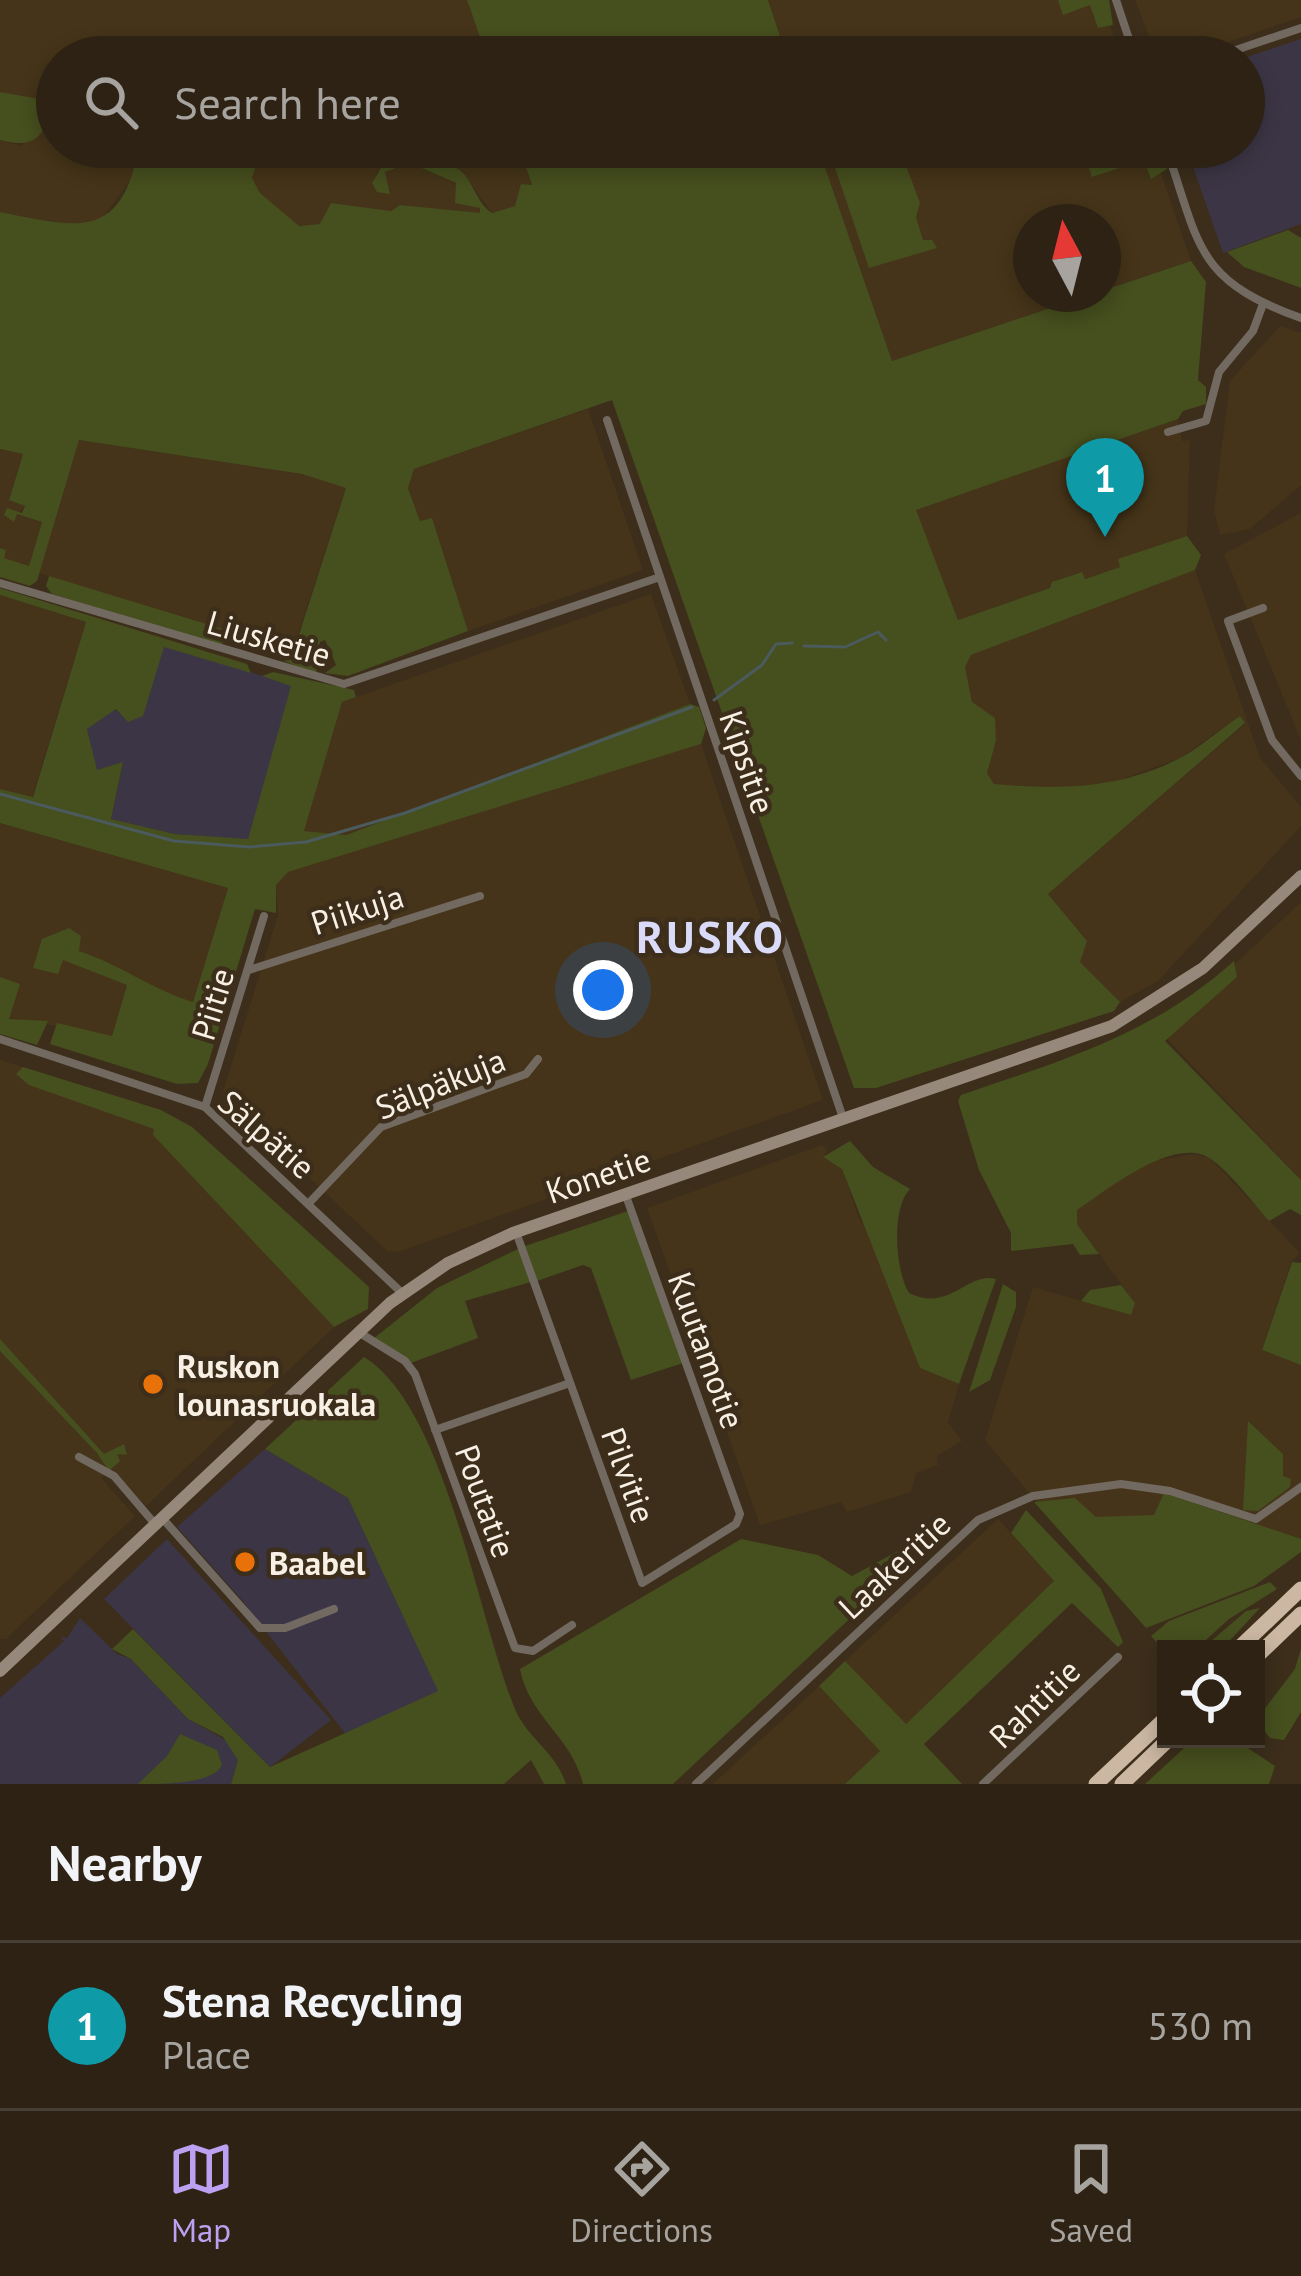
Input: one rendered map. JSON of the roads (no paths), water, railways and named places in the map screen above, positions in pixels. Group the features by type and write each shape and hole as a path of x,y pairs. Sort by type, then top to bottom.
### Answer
{"highway":[{"path":"1247,1640 1301,1589"},
{"path":"1265,1648 1301,1614"},
{"path":"1096,1784 1157,1726"},
{"path":"1122,1784 1160,1748"}],"street":[{"path":"1116,0 1128,36"},
{"path":"1265,40 1301,28"},
{"path":"1174,168 1211,267 1229,285 1301,318"},
{"path":"1168,432 1206,421 1219,372 1253,331 1263,304"},
{"name":"Kipsitie","path":"607,420 843,1119"},
{"name":"Liusketie","path":"0,583 344,684 660,577"},
{"path":"1263,608 1228,621 1272,740 1301,776"},
{"name":"Konetie","path":"1,1667 402,1293 448,1263 516,1232 1140,1012 1202,968 1301,876"},
{"name":"Piikuja","path":"249,970 480,896"},
{"name":"Piitie","path":"205,1107 264,916"},
{"name":"Sälpätie","path":"0,1040 205,1107 402,1293"},
{"name":"Sälpäkuja","path":"309,1202 381,1127 526,1074 538,1059"},
{"name":"Kuutamotie","path":"625,1194 739,1510 738,1522 642,1583"},
{"name":"Pilvitie","path":"516,1232 642,1583"},
{"name":"Poutatie","path":"359,1332 408,1364 514,1648 533,1652 572,1625"},
{"path":"435,1430 570,1384"},
{"path":"80,1456 114,1476 260,1628 285,1628 334,1609"},
{"name":"Laakeritie","path":"696,1784 978,1520 1033,1496 1121,1484 1170,1490 1256,1520 1301,1487"},
{"name":"Rahtitie","path":"983,1784 1118,1657"}],"waterway":[{"path":"804,646 845,647 878,632 886,640"},
{"path":"714,700 762,665 776,644 792,643"},
{"path":"0,794 174,841 249,847 306,842 405,813 692,707"}],"place":[{"name":"Stena Recycling","path":"1105,537"},
{"name":"Ruskon lounasruokala","path":"153,1384"},
{"name":"Baabel","path":"245,1562"}],"district":[{"name":"RUSKO","path":"711,936"}]}
